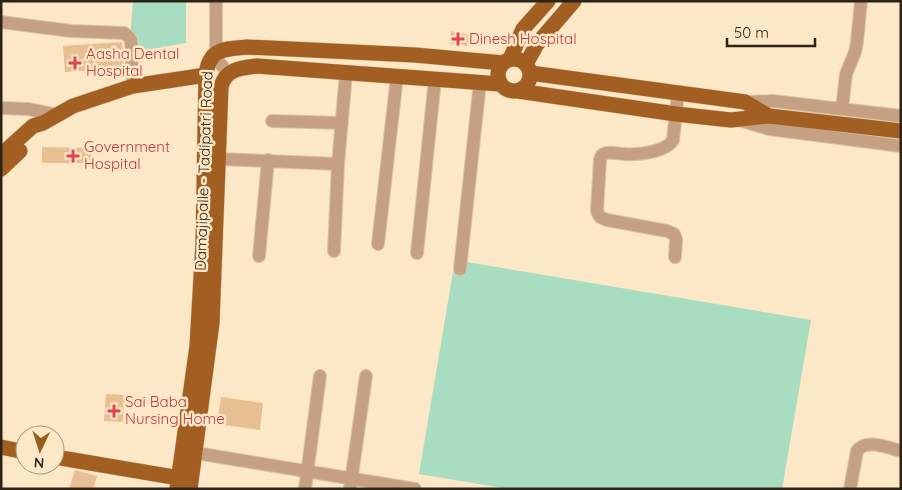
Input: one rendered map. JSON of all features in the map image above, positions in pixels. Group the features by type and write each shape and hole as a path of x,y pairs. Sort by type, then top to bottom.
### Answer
{"main road":[{"path":"500,84 498,75 521,32 548,1"},
{"path":"518,91 526,86 530,78 528,69 537,44 574,1"},
{"name":"Damajipalle - Tadipatri Road","path":"182,485 197,346 203,243 206,75 209,59 216,53 234,48 292,49 506,61 518,60 528,69 744,102"},
{"name":"Damajipalle - Tadipatri Road","path":"182,485 196,453 212,323 219,160 225,77 239,68 257,66 480,82 500,84 508,90 676,114 739,120 773,116"},
{"path":"1,155 33,126 43,123 73,106 133,86 206,75"},
{"path":"744,102 773,116 901,131"},
{"path":"1,169 39,134 43,123"},
{"path":"1,447 15,450"},
{"path":"65,459 182,485"}],"street":[{"path":"206,75 225,77 216,53 216,1"},
{"path":"842,109 846,74 858,42 861,1"},
{"path":"1,22 71,31 124,33 130,40 133,86"},
{"path":"334,251 338,164 346,73"},
{"path":"378,244 397,76"},
{"path":"417,252 435,79"},
{"path":"460,269 480,82"},
{"path":"675,257 676,239 674,234 667,231 607,220 600,217 597,211 600,160 602,155 606,153 634,154 664,149 670,146 673,140 678,93"},
{"path":"744,102 773,101 901,116"},
{"path":"1,108 28,109 58,115"},
{"path":"739,120 769,130 901,146"},
{"path":"272,121 342,123"},
{"path":"219,160 268,160 338,164"},
{"path":"259,256 268,160"},
{"path":"305,489 320,376"},
{"path":"351,483 366,376"},
{"path":"850,489 857,451 860,446 866,444 901,451"},
{"path":"196,453 307,470 351,483 415,489"}],"green space":[{"path":"133,1 186,1 186,43 129,53"},
{"path":"455,260 811,320 782,489 509,489 419,474"}],"building":[{"path":"451,31 469,35 467,46 449,43"},
{"path":"122,42 124,68 65,72 63,46"},
{"path":"42,147 91,148 91,163 42,163"},
{"path":"106,394 124,395 123,422 104,421"},
{"path":"221,397 263,403 260,430 217,424"},
{"path":"75,470 97,476 93,489 69,489"}],"place":[{"name":"Dinesh Hospital","path":"458,39"},
{"name":"Aasha Dental Hospital","path":"75,63"},
{"name":"Government Hospital","path":"73,156"},
{"name":"Sai Baba Nursing Home","path":"114,411"}]}
